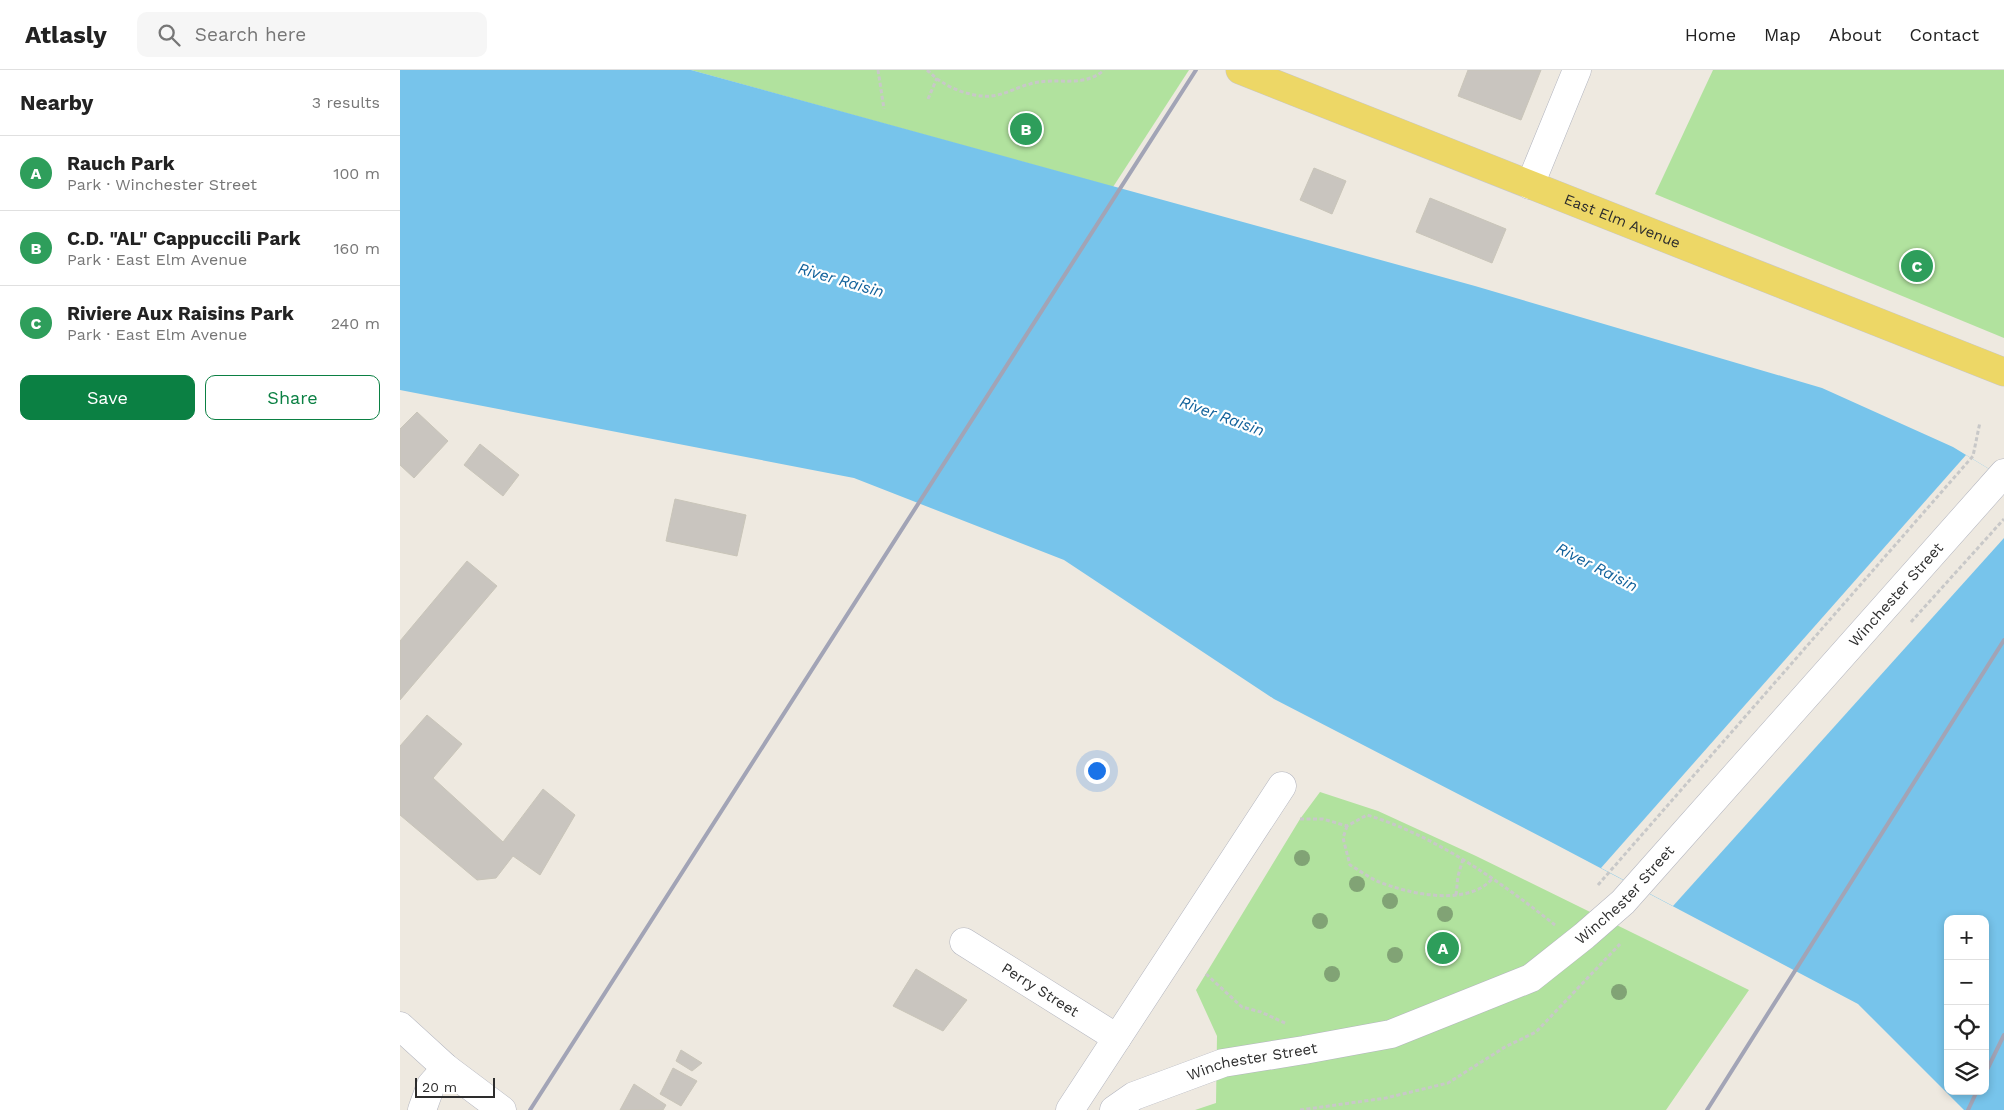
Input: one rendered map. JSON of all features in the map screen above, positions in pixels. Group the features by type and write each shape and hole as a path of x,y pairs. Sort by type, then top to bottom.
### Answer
{"main road":[{"name":"East Elm Avenue","path":"1240,70 2004,372"}],"street":[{"path":"1530,184 1577,70"},
{"name":"Winchester Street","path":"1114,1110 1134,1096 1224,1063 1391,1034 1531,978 1623,902 2004,473"},
{"path":"1070,1110 1282,786"},
{"name":"Perry Street","path":"964,942 1117,1038"},
{"path":"400,1026 446,1068 502,1110"},
{"path":"422,1110 432,1085 446,1068"}],"path":[{"path":"878,70 884,109"},
{"path":"927,70 951,87 981,96 1003,94 1046,80 1076,82 1088,80 1104,70"},
{"path":"928,99 937,78"},
{"path":"1592,892 1973,456 1980,422"},
{"path":"1492,879 1486,886 1456,895 1413,894 1376,880 1350,864 1343,838 1347,826 1367,815 1386,821 1463,859 1526,902 1558,927 1552,928"},
{"path":"1300,819 1323,819 1347,826"},
{"path":"1456,895 1458,876 1463,859"},
{"path":"1300,1110 1386,1098 1448,1082 1505,1047 1536,1032 1624,939"},
{"path":"1206,974 1242,1007 1261,1012 1288,1025"}],"green space":[{"path":"691,70 1189,70 1113,187"},
{"path":"1713,70 2004,70 2004,338 1655,194"},
{"path":"1320,792 1378,811 1476,856 1749,990 1666,1110 1195,1110 1216,1103 1217,1036 1196,990 1300,819"}],"water":[{"name":"River Raisin","path":"400,70 691,70 1475,286 1822,388 1953,447 2004,478 2004,1110 1964,1110 1949,1095 1989,1095 1989,915 1944,915 1944,1090 1858,1004 1274,699 1064,560 854,478 400,390"}],"pier":[{"path":"1966,455 2004,478 2004,538 1673,906 1601,868"}],"building":[{"path":"1468,70 1541,70 1521,120 1458,96"},
{"path":"1314,168 1346,181 1332,214 1300,200"},
{"path":"1430,198 1506,229 1492,263 1416,232"},
{"path":"417,412 448,441 414,478 400,465 400,429"},
{"path":"480,444 519,475 503,496 464,465"},
{"path":"675,499 746,515 737,556 666,541"},
{"path":"467,561 497,586 400,700 400,641"},
{"path":"427,715 462,744 433,778 503,842 543,789 575,815 540,875 513,856 496,878 477,880 400,815 400,746"},
{"path":"916,969 967,1000 943,1031 893,1006"},
{"path":"681,1050 702,1063 692,1071 676,1061"},
{"path":"673,1068 697,1081 681,1106 660,1094"},
{"path":"634,1084 666,1105 663,1110 620,1110"}],"railway":[{"path":"530,1110 1196,70"},
{"path":"1707,1110 2004,640"},
{"path":"1989,1066 2004,1035"},
{"path":"1968,1110 1975,1095"}],"place":[{"name":"C.D. \"AL\" Cappuccili Park","path":"1026,129"},
{"name":"Riviere Aux Raisins Park","path":"1917,266"},
{"name":"Rauch Park","path":"1443,948"}]}
